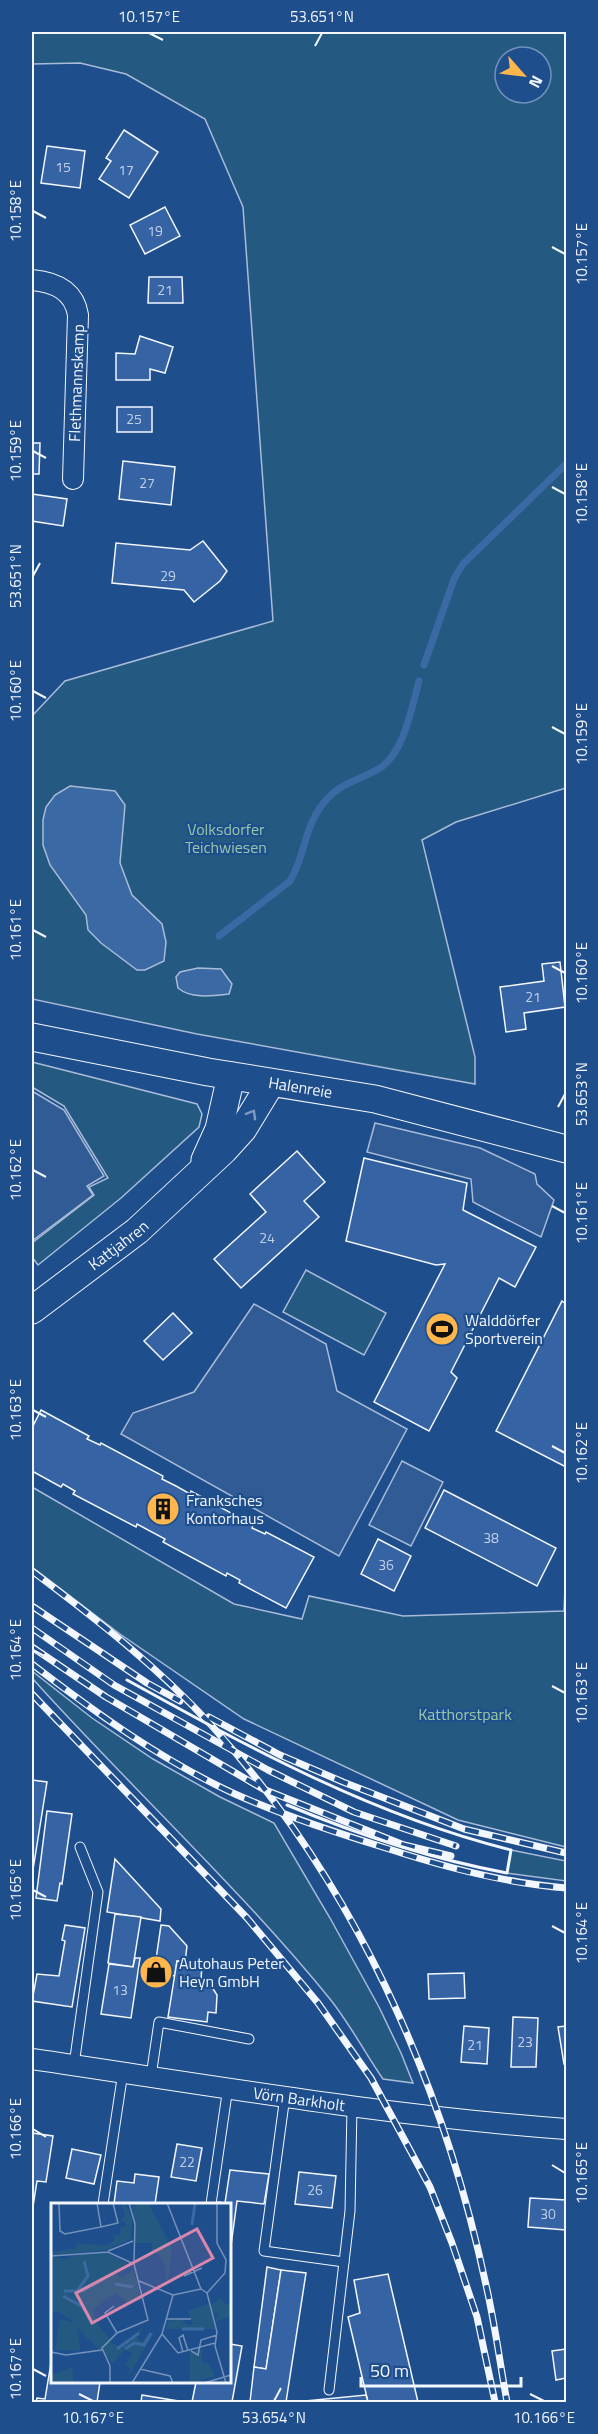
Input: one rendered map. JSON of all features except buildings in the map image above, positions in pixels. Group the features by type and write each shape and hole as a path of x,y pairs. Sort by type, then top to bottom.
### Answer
{"main road":[{"name":"Halenreie","path":"32,1037 231,1076 375,1100 565,1146"},
{"name":"Kattjahren","path":"199,1172 219,1129 231,1076"},
{"name":"Kattjahren","path":"32,1310 124,1242 224,1150 243,1129 271,1083"}],"street":[{"name":"Flethmannskamp","path":"32,280 50,281 67,292 76,304 78,315 74,479"},
{"name":"Vörn Barkholt","path":"32,2059 467,2122 567,2129"}],"lane":[{"path":"74,2065 98,1892 80,1847"},
{"path":"151,2076 159,2022 249,2039"},
{"path":"103,2203 123,2072"},
{"path":"211,2203 228,2087"},
{"path":"285,2096 264,2251 344,2262"},
{"path":"329,2390 350,2211 352,2106"}],"green space":[{"name":"Volksdorfer Teichwiesen","path":"32,32 566,32 566,788 456,822 422,840 475,1057 475,1084 197,1034 32,999 32,716 65,681 273,621 243,207 205,119 126,74 80,63 32,64"},
{"path":"32,1062 197,1104 202,1114 199,1127 121,1198 38,1265 32,1257 32,1243 94,1195 89,1187 108,1178 64,1106 32,1087"},
{"path":"306,1270 386,1313 364,1355 283,1312"},
{"name":"Katthorstpark","path":"32,1487 234,1604 302,1619 309,1596 403,1616 564,1611 566,1566 566,1847 458,1820 244,1719 120,1634 32,1567"},
{"path":"32,1671 92,1718 153,1759 220,1797 274,1823 379,2007 413,2083 383,2079 351,2028 295,1957 32,1678"},
{"path":"511,1850 566,1861 566,1881 507,1873"}],"shaded area":[{"path":"70,786 115,791 125,805 120,863 132,895 162,924 166,942 164,961 145,970 137,970 101,943 88,930 86,915 50,865 43,845 43,820 46,807 55,795"},
{"path":"198,968 221,969 232,984 229,994 195,995 178,988 176,977 180,972"},
{"path":"32,1091 64,1110 104,1176 87,1186 93,1195 32,1241"},
{"path":"375,1123 480,1148 535,1174 537,1184 554,1200 541,1237 473,1202 471,1179 367,1152"},
{"path":"254,1304 326,1344 337,1391 407,1429 339,1556 121,1434 133,1413 194,1392"},
{"path":"402,1461 443,1482 411,1546 369,1525"}],"waterway":[{"path":"424,665 454,579 463,564 566,464"},
{"path":"219,936 290,881 300,860 309,828 328,798 346,784 373,772 388,761 395,752 406,728 419,681"}],"railway":[{"path":"32,1571 126,1644 212,1726 263,1787 309,1851 349,1918 386,1987 445,2133 486,2285 507,2402"},
{"path":"32,1606 147,1683 180,1701"},
{"path":"32,1628 114,1685 268,1770 354,1812 456,1846"},
{"path":"32,1647 106,1697 263,1789 404,1845 451,1856"},
{"path":"32,1664 105,1718 155,1751 208,1781 254,1802 330,1830 476,1874 566,1888"},
{"path":"32,1694 247,1918 318,2003 371,2078 430,2187 452,2243 477,2317 495,2402"},
{"path":"209,1717 280,1755 464,1829 566,1853"}],"wall":[{"path":"127,1680 266,1755 314,1778 410,1819 511,1850 507,1873 451,1861 396,1845 287,1805"}],"place":[{"name":"Walddörfer Sportverein","path":"442,1329"},
{"name":"Franksches Kontorhaus","path":"163,1509"},
{"name":"Autohaus Peter Heyn GmbH","path":"156,1972"}]}
